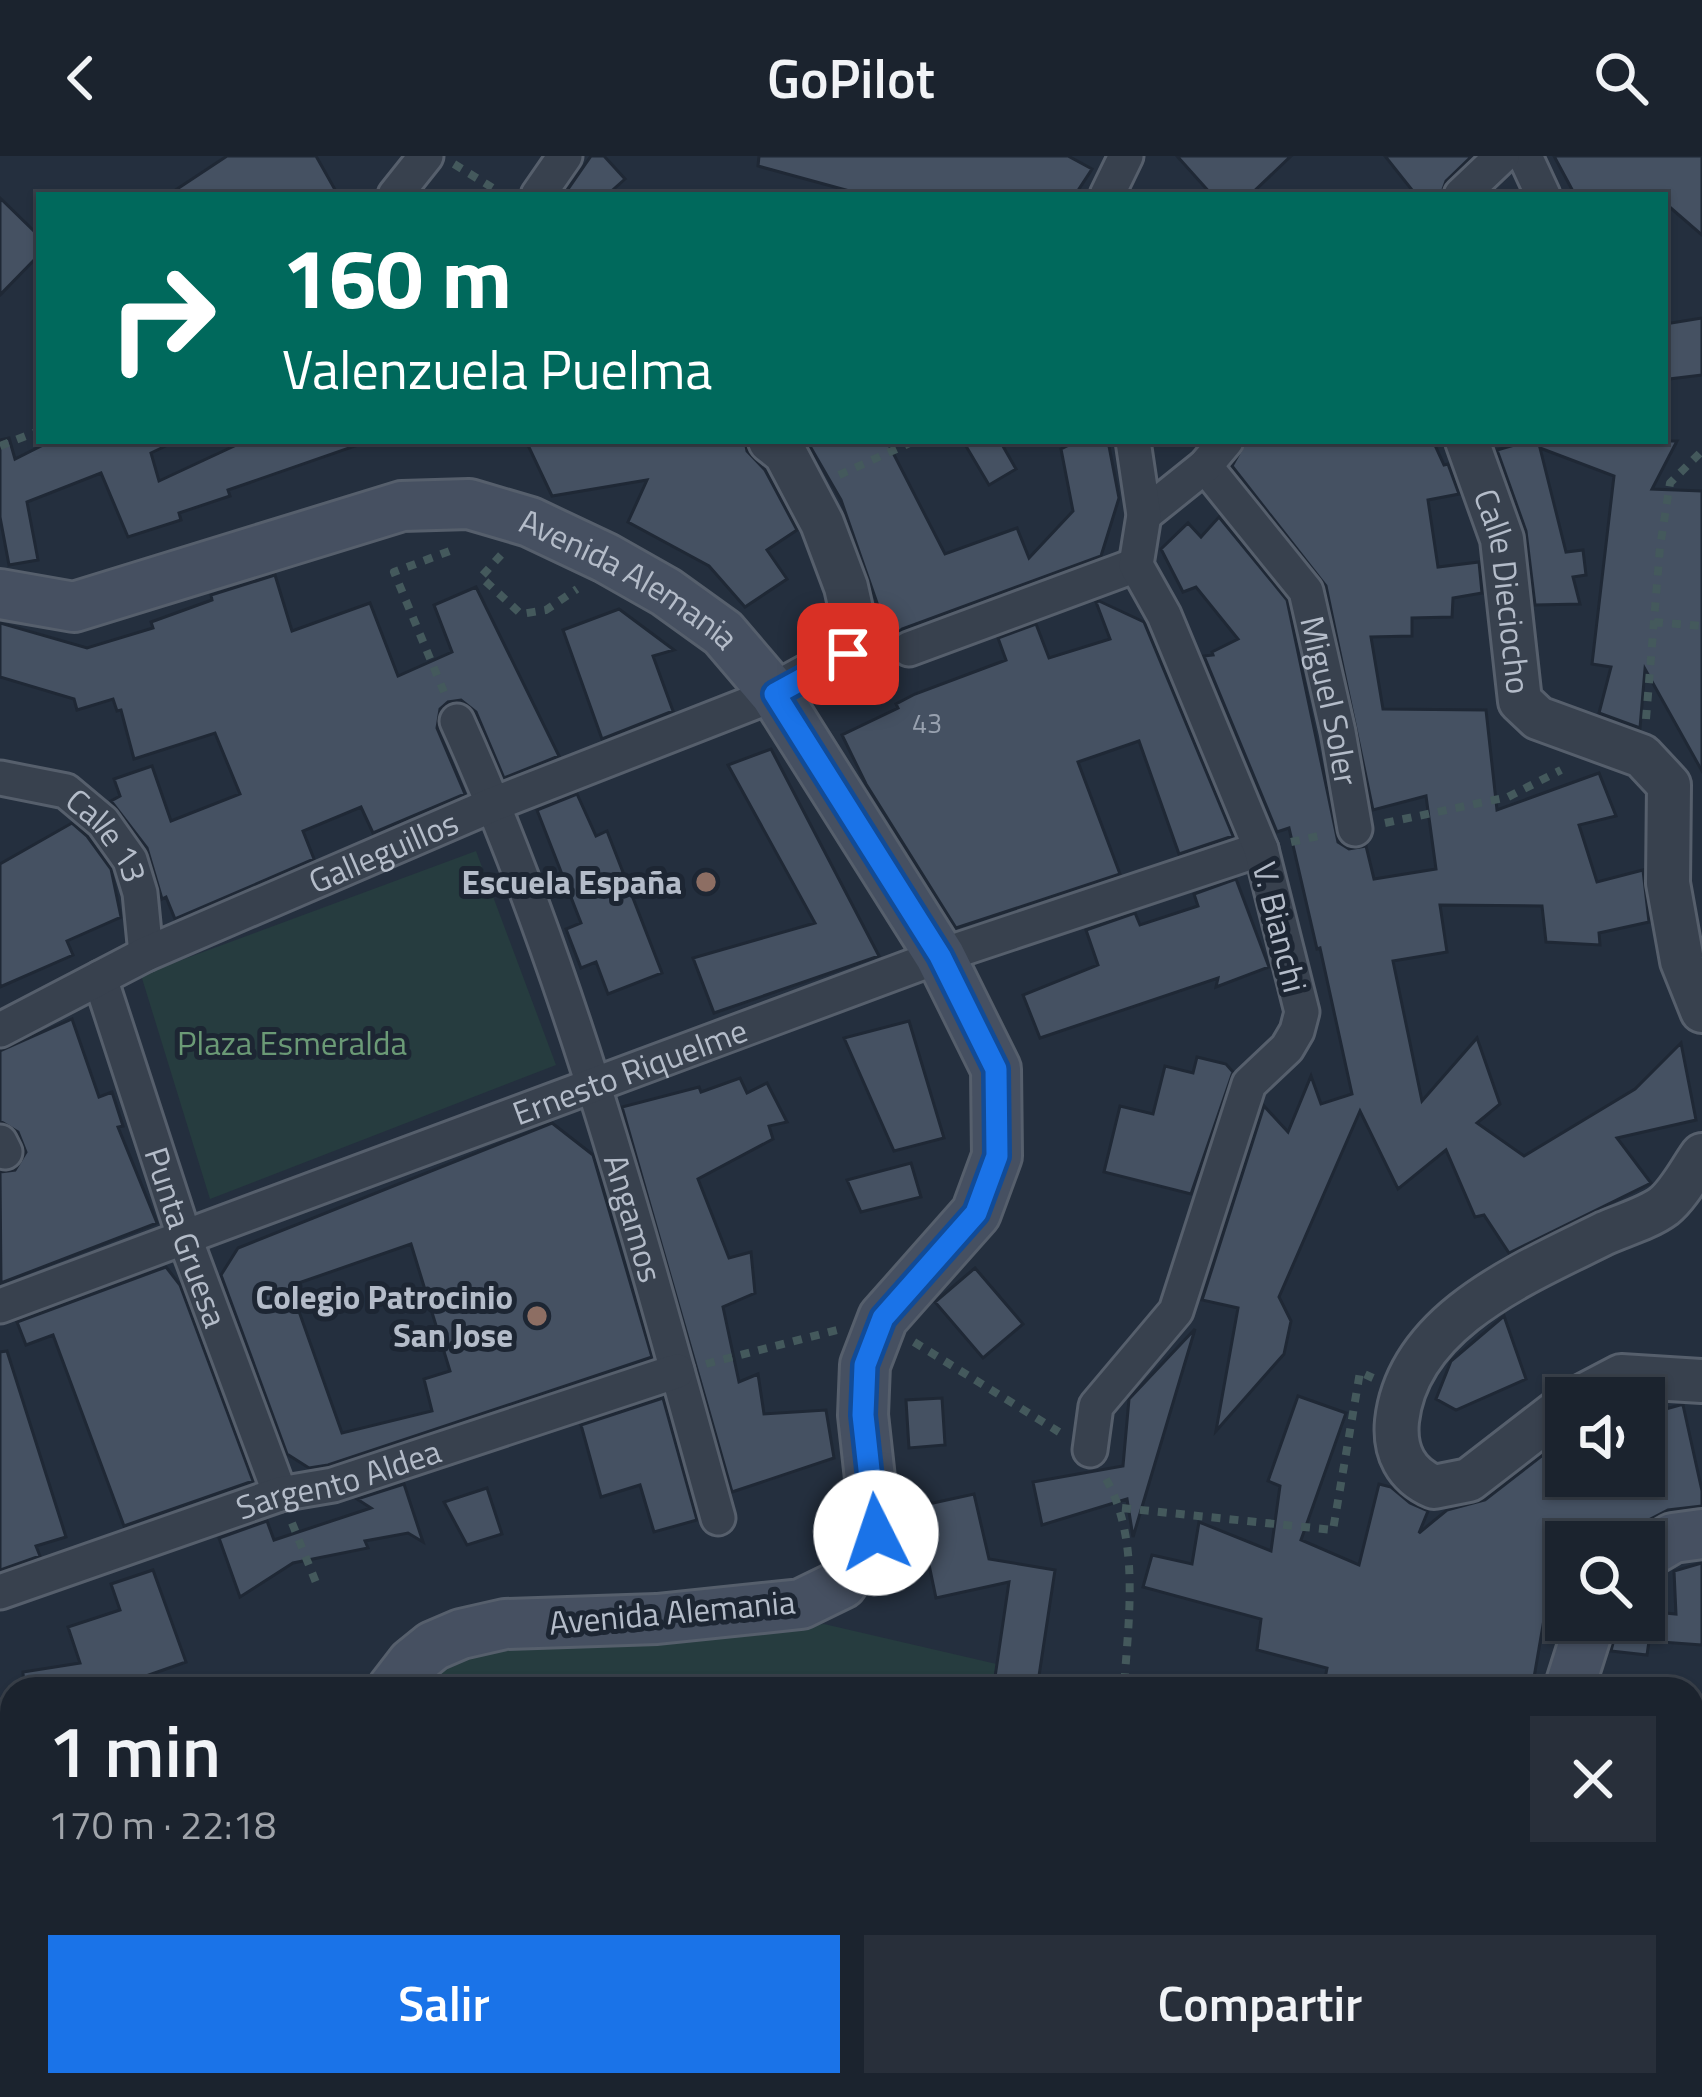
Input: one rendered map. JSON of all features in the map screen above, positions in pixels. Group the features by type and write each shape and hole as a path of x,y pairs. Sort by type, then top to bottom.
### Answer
{"main road":[{"name":"Avenida Alemania","path":"0,594 74,607 402,506 470,504 530,522 606,558 666,592 723,633 775,694 940,956 996,1069 997,1156 976,1213 883,1318 865,1365 863,1415 876,1533 842,1584 801,1604 657,1619 505,1624 433,1646 401,1677"},
{"path":"1665,1543 1702,1534"},
{"path":"1573,1677 1584,1641"}],"street":[{"path":"396,192 426,156"},
{"path":"540,192 565,156"},
{"path":"1464,192 1502,156"},
{"path":"1526,156 1542,192"},
{"path":"774,444 785,453 822,523 846,587 857,636 848,654 775,694"},
{"path":"909,649 1136,565 1144,515 1133,444"},
{"name":"Calle Dieciocho","path":"1469,444 1502,539 1520,701 1538,718 1642,756"},
{"path":"1144,515 1215,453"},
{"name":"Miguel Soler","path":"1215,453 1306,591 1355,829"},
{"name":"V. Bianchi","path":"1090,1450 1096,1406 1176,1311 1249,1084 1272,1065 1297,1031 1302,1012 1261,849 1163,615 1136,565"},
{"name":"Galleguillos","path":"0,1030 146,954 494,804 775,694"},
{"name":"Angamos","path":"457,721 494,804 595,1087 718,1518"},
{"path":"1642,756 1670,785 1668,883 1682,961 1702,1011"},
{"name":"Calle 13","path":"0,778 66,791 103,823 130,860 140,893 146,954"},
{"name":"Ernesto Riquelme","path":"0,1306 940,956 1261,849"},
{"name":"Punta Gruesa","path":"100,978 184,1236 280,1494"},
{"path":"1545,1421 1469,1480 1434,1487 1406,1468 1396,1429 1401,1391 1442,1332 1472,1306 1664,1206 1702,1154"},
{"name":"Sargento Aldea","path":"0,1592 280,1494 333,1485 677,1371"},
{"path":"1665,1379 1702,1381"}],"path":[{"path":"442,156 499,192"},
{"path":"0,446 36,432"},
{"path":"806,491 908,444"},
{"path":"1642,756 1670,483 1702,451"},
{"path":"530,522 481,577 521,614 545,610 584,585 606,558"},
{"path":"457,721 394,572 530,522"},
{"path":"1654,622 1702,626"},
{"path":"1261,849 1508,797 1563,772 1549,756"},
{"path":"677,1371 883,1318 939,1360 1090,1450 1122,1508 1130,1593 1125,1677"},
{"path":"1122,1508 1333,1530 1360,1372 1401,1391"},
{"path":"280,1494 317,1585"}],"green space":[{"name":"Plaza Esmeralda","path":"476,851 556,1065 210,1199 141,975"},
{"path":"824,1624 1052,1677 418,1677 444,1635 692,1640"}],"building":[{"path":"227,156 316,156 336,192 173,192"},
{"path":"591,156 604,156 625,179 610,192 566,192"},
{"path":"759,156 1068,156 1092,169 1077,192 853,192 758,166"},
{"path":"1177,156 1291,156 1253,192 1209,192"},
{"path":"1385,156 1472,156 1446,181 1442,192 1414,192"},
{"path":"1554,156 1702,156 1702,235 1668,206 1668,192 1573,192"},
{"path":"0,198 36,233 36,258 0,295"},
{"path":"1702,318 1702,375 1669,379 1668,324"},
{"path":"9,438 15,459 45,444 170,444 151,453 159,481 239,444 355,446 228,490 230,496 179,513 181,520 128,537 101,473 27,502 38,560 9,565 0,517 0,440"},
{"path":"1677,441 1652,489 1702,491 1702,771 1645,669 1640,728 1599,713 1611,667 1592,664 1614,476 1540,448 1566,552 1583,550 1586,575 1573,577 1580,604 1535,605 1526,531 1497,450 1518,444"},
{"path":"527,444 746,444 797,530 767,550 787,579 745,607 709,566 628,522 647,480 552,496"},
{"path":"809,444 889,444 945,554 1017,528 1029,558 1073,511 1061,449 1071,444 1109,444 1119,498 1101,556 902,629 890,640 841,500"},
{"path":"965,444 1002,444 1016,469 989,485"},
{"path":"1244,444 1434,444 1459,494 1428,500 1438,567 1479,562 1482,593 1453,598 1452,617 1412,618 1412,636 1371,637 1383,709 1486,710 1497,810 1599,773 1616,816 1579,825 1597,882 1643,870 1649,922 1599,933 1600,945 1546,942 1542,906 1440,905 1447,952 1393,961 1422,1101 1477,1038 1500,1104 1477,1123 1524,1156 1635,1089 1681,1043 1696,1120 1617,1138 1651,1183 1509,1253 1484,1215 1475,1217 1446,1150 1398,1189 1360,1111 1279,1297 1291,1321 1284,1354 1216,1431 1238,1308 1202,1300 1264,1106 1288,1132 1311,1076 1321,1104 1352,1094 1289,828 1277,832 1204,656 1238,639 1196,587 1183,592 1161,549 1188,523 1201,537 1219,517 1287,600 1338,842 1349,849 1366,846 1374,879 1436,869 1426,796 1373,810 1326,586 1232,466"},
{"path":"275,575 292,631 370,603 398,676 452,652 434,605 476,587 559,756 504,778 476,712 461,700 448,702 440,709 437,728 465,794 373,833 361,807 303,831 314,859 175,919 166,897 162,899 147,848 111,801 120,796 114,779 152,766 171,821 240,794 215,733 134,759 121,710 117,711 113,699 77,710 74,699 0,677 0,623 87,648 153,628 151,622 212,600 211,595"},
{"path":"1099,601 1144,622 1233,836 1179,854 1139,741 1078,762 1120,874 956,928 866,784 842,735 898,708 896,704 915,694 1006,660 998,638 1036,624 1049,658 1110,639"},
{"path":"619,609 674,650 653,656 673,711 602,739 563,630"},
{"path":"771,749 879,956 714,1013 693,958 815,923 728,765"},
{"path":"577,794 596,836 607,831 662,973 608,994 596,962 581,968 566,929 581,923 537,810"},
{"path":"72,823 111,869 121,917 67,941 73,955 0,987 0,864"},
{"path":"1236,879 1269,967 1216,987 1218,978 1040,1038 1023,995 1098,965 1086,930 1135,913 1140,925 1198,906 1194,894"},
{"path":"72,1019 99,1097 112,1092 123,1126 118,1127 157,1223 1,1283 0,1172 15,1170 26,1152 18,1132 0,1121 0,1051"},
{"path":"909,1021 944,1138 894,1151 844,1038"},
{"path":"1197,1057 1226,1064 1233,1072 1191,1194 1104,1172 1120,1106 1153,1114 1165,1066 1193,1073"},
{"path":"740,1078 747,1093 767,1083 787,1122 769,1126 773,1139 698,1179 729,1258 751,1252 755,1293 723,1307 739,1382 758,1374 764,1414 826,1410 834,1458 732,1492 622,1107 699,1087 701,1092"},
{"name":"Colegio Patrocinio San Jose","path":"552,1123 593,1155 652,1357 309,1468 287,1454 221,1275 238,1248","holes":["411,1244 450,1371 424,1379 432,1411 342,1433 290,1286"]},
{"path":"911,1163 921,1197 861,1212 847,1180"},
{"path":"166,1267 180,1285 253,1481 124,1526 53,1335 26,1345 17,1322"},
{"path":"975,1268 1023,1324 983,1358 935,1302"},
{"path":"1504,1316 1526,1379 1456,1410 1436,1399 1451,1361"},
{"path":"1195,1329 1133,1537 1127,1499 1042,1525 1033,1482 1123,1466 1129,1399"},
{"path":"7,1351 66,1537 36,1546 40,1556 0,1570 0,1352"},
{"path":"1298,1396 1346,1413 1301,1540 1359,1565 1379,1484 1428,1511 1419,1533 1447,1510 1485,1500 1545,1453 1545,1497 1665,1497 1665,1409 1683,1405 1702,1506 1668,1510 1647,1521 1545,1521 1545,1614 1534,1677 1325,1677 1327,1668 1257,1650 1261,1619 1143,1587 1152,1555 1192,1564 1199,1522 1271,1551 1280,1486 1268,1481"},
{"path":"663,1398 697,1520 654,1532 640,1485 601,1497 581,1425"},
{"path":"942,1398 945,1445 909,1448 906,1400"},
{"path":"404,1484 423,1542 408,1533 365,1541 368,1548 293,1563 240,1597 219,1538 267,1521 274,1540 371,1508 357,1499"},
{"path":"487,1488 502,1534 467,1545 444,1502"},
{"path":"974,1494 989,1559 1055,1570 1039,1677 995,1677 1009,1582 936,1598 926,1550 933,1549 924,1505"},
{"path":"1702,1563 1702,1645 1649,1641 1665,1641 1665,1613 1676,1614 1674,1571"},
{"path":"153,1570 186,1662 143,1677 23,1677 23,1672 80,1663 68,1627 120,1610 111,1584"},
{"path":"1614,1641 1649,1641 1647,1655 1611,1651"}],"place":[{"name":"Escuela España","path":"706,882"},
{"name":"Colegio Patrocinio San Jose","path":"537,1316"}],"route":[{"path":"848,654 775,694 940,956 996,1069 997,1156 976,1213 883,1318 865,1365 863,1415 876,1533"}]}
